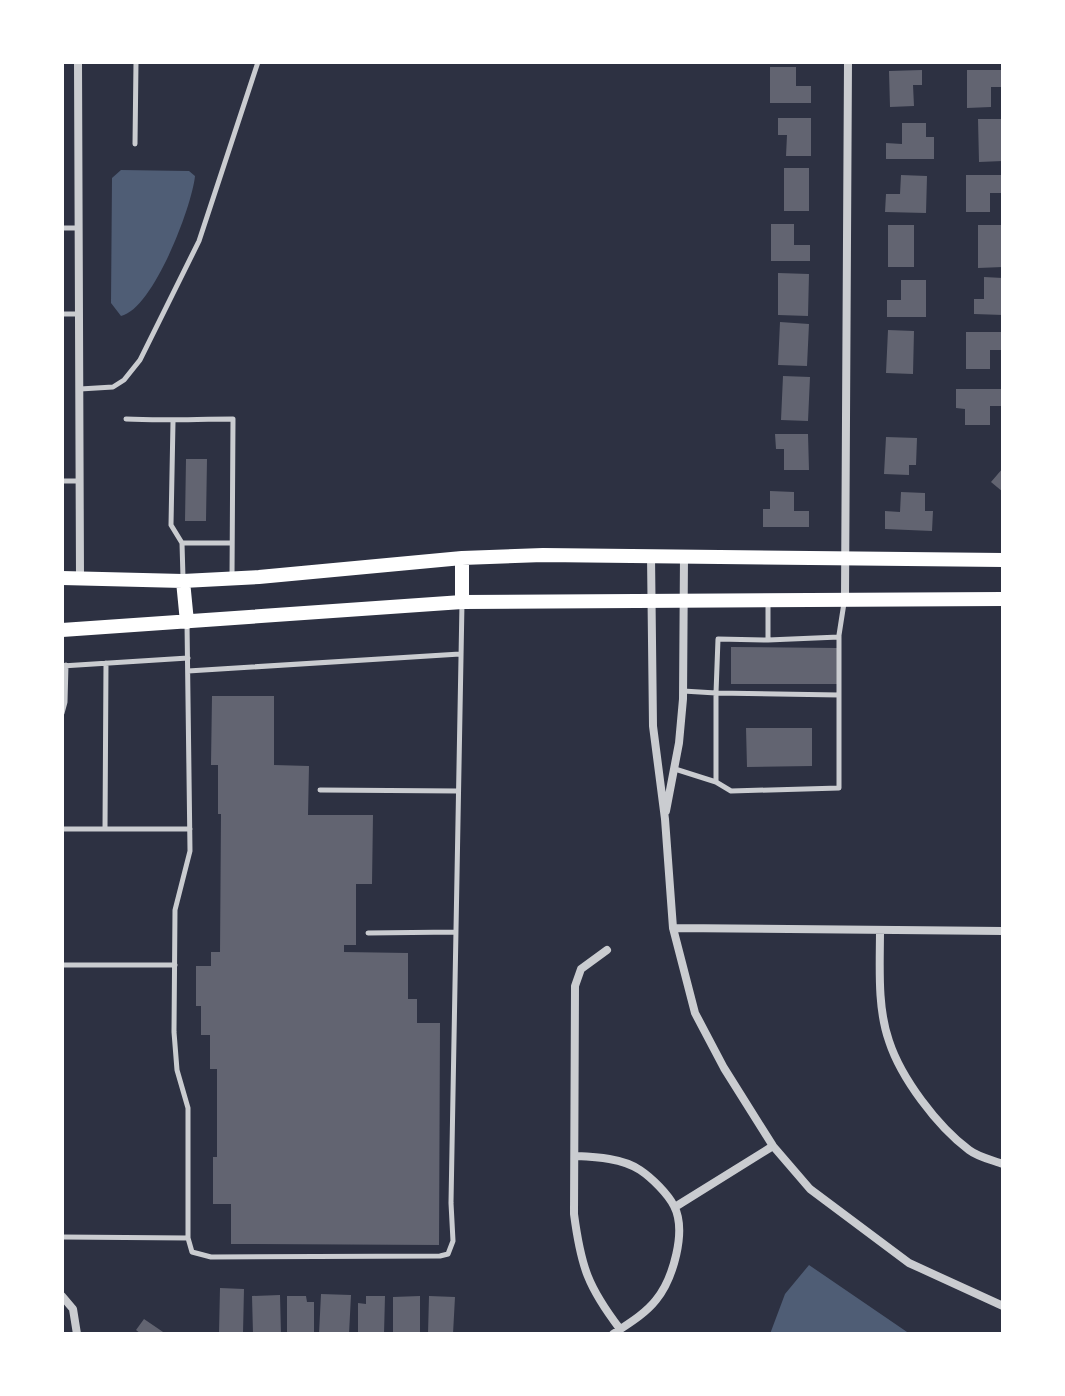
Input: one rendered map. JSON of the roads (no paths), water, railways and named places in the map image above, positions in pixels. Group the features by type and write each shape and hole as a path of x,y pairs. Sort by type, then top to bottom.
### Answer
{"main road":[{"path":"62,578 232,579 462,558 651,555 1003,560"},
{"path":"462,558 462,602"},
{"path":"183,581 187,622"},
{"path":"62,630 462,602 1003,599"}],"street":[{"path":"78,62 80,577"},
{"path":"845,598 848,62"},
{"path":"651,555 653,726 665,819 673,928 695,1013 724,1068 773,1146 810,1189 909,1263 1003,1306"},
{"path":"665,819 683,691 684,556"},
{"path":"673,928 1003,931"},
{"path":"880,930 883,1015 899,1067 929,1110 970,1151 1003,1164"},
{"path":"575,1156 620,1161 640,1170 675,1207 677,1251 670,1275 656,1299 616,1332 588,1283 578,1248 574,1214 575,986 581,969 607,950"},
{"path":"675,1207 773,1146"},
{"path":"62,1296 73,1309 77,1334"}],"lane":[{"path":"135,144 136,62"},
{"path":"79,389 113,387 124,380 140,360 199,241 258,62"},
{"path":"62,228 79,228"},
{"path":"62,314 79,314"},
{"path":"126,419 173,422 233,419 232,579"},
{"path":"173,422 171,525 182,543 183,581"},
{"path":"62,481 80,481"},
{"path":"182,543 232,543"},
{"path":"674,769 716,782 731,791 839,788 839,637 845,598"},
{"path":"768,600 768,640"},
{"path":"187,622 190,829 189,856 175,910 175,1047 177,1070 188,1108 188,1238 192,1252 211,1257 440,1256 448,1254 453,1241 451,1203 462,602"},
{"path":"716,782 718,639 839,637"},
{"path":"188,671 460,654"},
{"path":"62,713 65,702 64,666 188,658"},
{"path":"105,829 106,663"},
{"path":"683,691 839,695"},
{"path":"320,790 458,791"},
{"path":"62,829 190,829"},
{"path":"368,933 456,932"},
{"path":"62,965 175,965"},
{"path":"62,1237 188,1238"}],"water":[{"path":"121,170 189,171 195,176 179,232 158,277 146,296 121,316 111,303 112,178"},
{"path":"809,1265 910,1334 770,1334 785,1294"}]}
